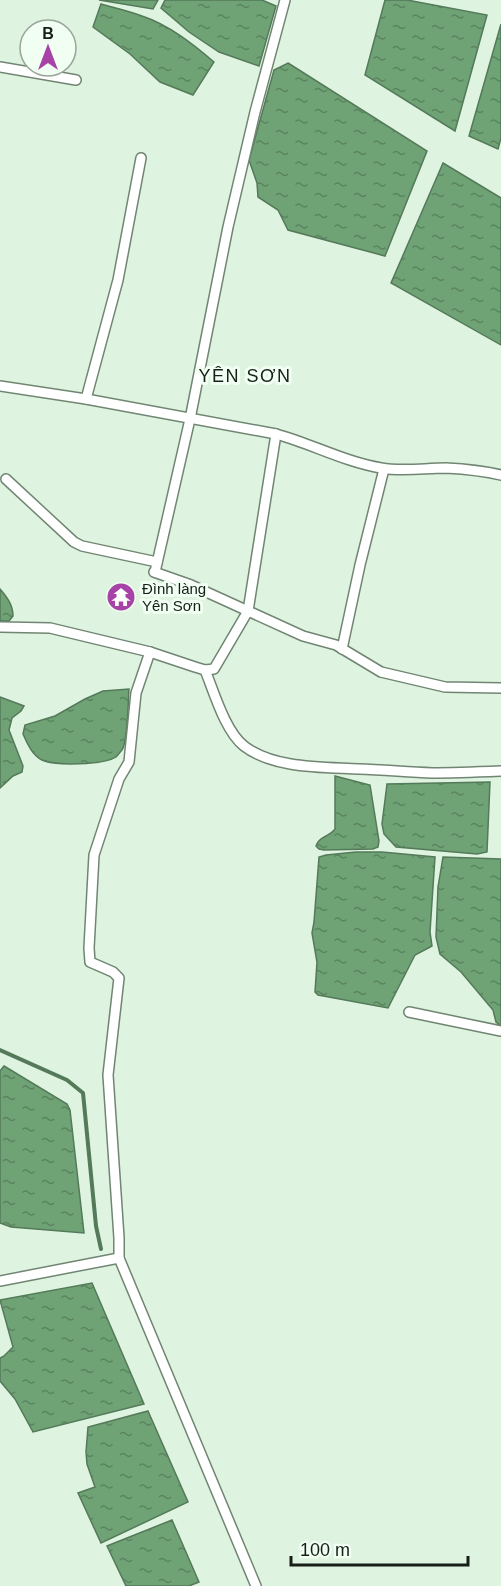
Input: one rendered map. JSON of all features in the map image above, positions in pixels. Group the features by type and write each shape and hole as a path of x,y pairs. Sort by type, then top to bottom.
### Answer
{"street":[{"path":"285,0 236,193 190,420 154,572 191,585 303,636 336,645 381,672 446,687 501,688"},
{"path":"0,67 76,80"},
{"path":"86,399 118,280 141,158"},
{"path":"0,386 86,399 190,420 276,434 354,462 384,469 446,468 501,475"},
{"path":"0,627 50,628 150,652 205,670 214,669 248,611 276,434"},
{"path":"342,649 384,469"},
{"path":"6,479 74,542 82,546 157,562"},
{"path":"150,652 136,693 129,762 119,779 94,855 89,948 90,962 113,972 119,978 108,1075 119,1258 256,1586"},
{"path":"205,670 234,735 244,746 267,758 300,765 432,773 501,771"},
{"path":"409,1012 501,1031"},
{"path":"0,1281 119,1258"}],"water":[{"path":"99,0 158,0 153,9"},
{"path":"165,0 262,0 276,6 259,66 219,52 189,32 161,8"},
{"path":"385,0 407,0 487,15 455,131 365,75"},
{"path":"101,4 162,24 214,62 193,95 160,82 130,54 93,27"},
{"path":"501,24 501,138 498,149 469,136"},
{"path":"288,63 427,151 385,256 288,230 278,210 258,197 257,183 249,160 274,70"},
{"path":"443,163 501,198 501,345 391,283"},
{"path":"0,589 12,608 13,616 9,621 0,621"},
{"path":"129,689 124,745 116,757 101,762 79,764 48,762 38,758 28,745 23,734 25,725 55,716 103,691"},
{"path":"0,697 24,706 12,718 9,730 23,766 22,772 13,776 0,788"},
{"path":"335,776 370,785 378,847 324,850 316,846 319,840 335,829"},
{"path":"490,782 487,852 477,854 396,847 384,834 382,824 387,784"},
{"path":"356,852 435,857 430,932 432,946 415,955 388,1008 318,995 315,992 317,962 312,933 319,857"},
{"path":"443,857 501,859 501,1026 496,1022 493,1010 461,972 440,954 436,937 438,887"},
{"path":"4,1066 67,1104 70,1110 84,1233 11,1227 0,1223 0,1071"},
{"path":"92,1283 144,1404 33,1432 15,1399 0,1381 0,1358 13,1347 0,1300"},
{"path":"148,1411 188,1502 101,1543 78,1493 95,1487 87,1464 88,1427"},
{"path":"172,1520 199,1582 189,1586 126,1586 107,1546"}],"waterway":[{"path":"0,1050 67,1080 83,1093 96,1226 101,1249"}],"place":[{"name":"Đình làng Yên Sơn","path":"121,597"}],"district":[{"name":"YÊN SƠN","path":"245,376"}]}
